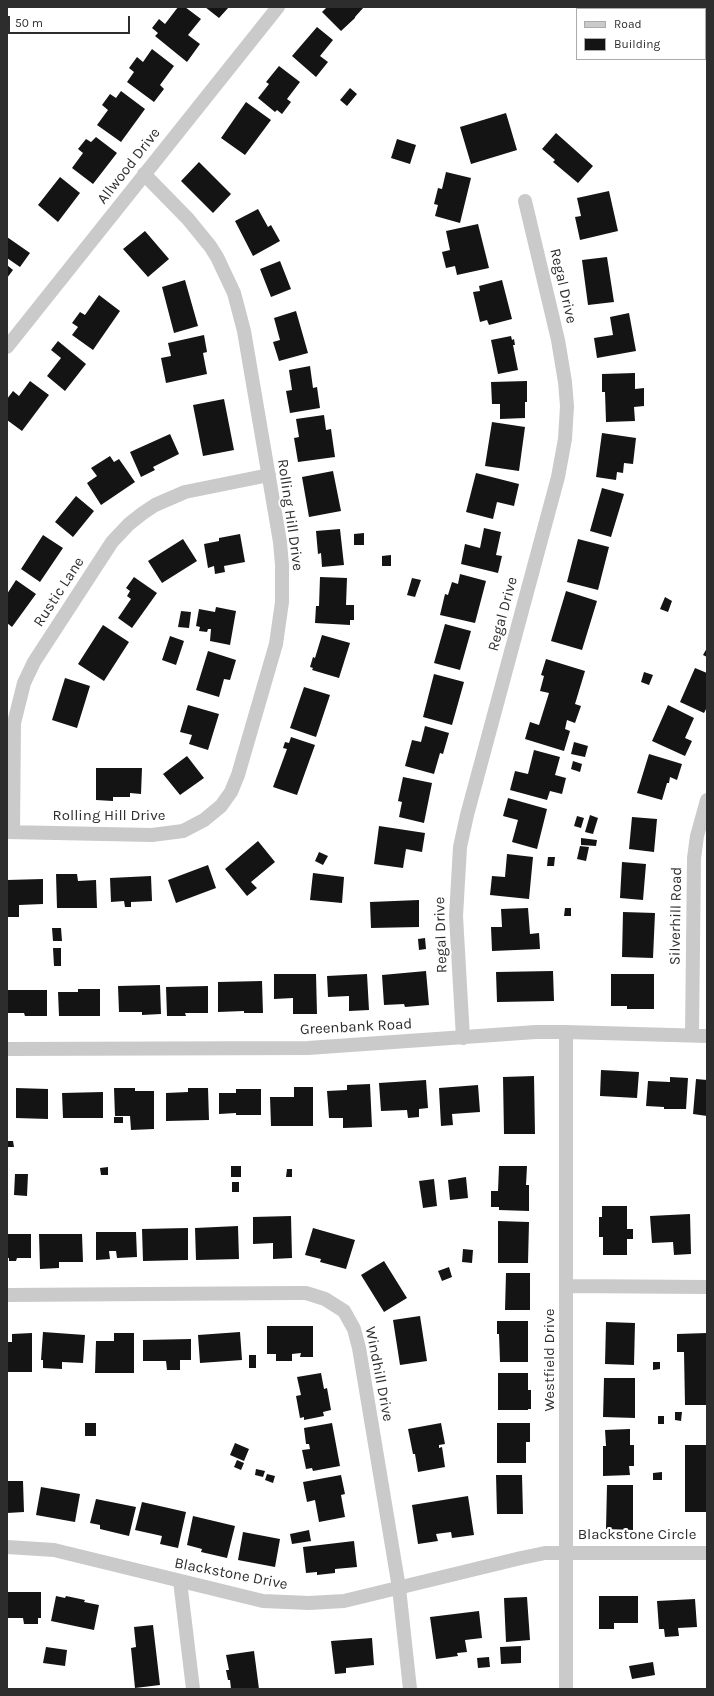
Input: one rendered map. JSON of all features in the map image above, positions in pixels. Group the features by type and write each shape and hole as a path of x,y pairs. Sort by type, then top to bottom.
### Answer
{"street":[{"name":"Allwood Drive","path":"7,347 278,7"},
{"name":"Rolling Hill Drive","path":"10,832 152,835 183,831 209,817 231,792 238,775 276,644 282,602 282,564 280,542 244,331 234,293 217,257 210,246 188,219 144,174"},
{"name":"Regal Drive","path":"463,1038 456,916 460,847 466,815 558,477 565,439 566,400 558,340 525,201"},
{"name":"Rustic Lane","path":"10,832 14,723 24,683 34,662 112,542 129,524 143,514 155,506 184,492 269,475"},
{"name":"Silverhill Road","path":"692,1035 694,858 697,836 707,800"},
{"name":"Greenbank Road","path":"7,1049 308,1048 536,1032 707,1036"},
{"name":"Westfield Drive","path":"566,1032 566,1689"},
{"path":"567,1286 707,1287"},
{"name":"Windhill Drive","path":"7,1295 297,1293 315,1296 336,1304 350,1320 359,1348 399,1588 410,1689"},
{"name":"Blackstone Drive","path":"7,1548 54,1550 263,1600 286,1603 327,1603 399,1588 544,1553 567,1552"},
{"name":"Blackstone Circle","path":"567,1552 707,1553"},
{"path":"180,1581 193,1689"}],"building":[{"path":"178,7 185,7 201,19 188,35 200,44 187,62 155,36 158,33 152,28 159,19 165,24"},
{"path":"205,7 229,7 219,18"},
{"path":"327,7 364,7 341,31 322,12"},
{"path":"317,27 333,40 320,56 328,62 316,77 292,56"},
{"path":"152,49 174,66 160,85 164,89 154,102 127,82 134,72 129,68 137,57 143,62"},
{"path":"279,66 300,82 287,99 291,102 282,114 277,110 275,112 258,98 269,84 266,82"},
{"path":"350,88 357,94 347,106 340,100"},
{"path":"121,91 145,109 121,142 97,125 108,110 102,105 110,94 116,98"},
{"path":"246,102 271,120 245,155 221,138"},
{"path":"506,113 517,150 471,164 460,127"},
{"path":"556,133 593,166 578,183 553,162 555,160 542,149"},
{"path":"96,137 117,153 93,184 72,168 83,153 78,149 86,139 91,142"},
{"path":"397,139 416,145 410,164 391,158"},
{"path":"199,162 231,194 213,213 181,181"},
{"path":"446,172 471,178 460,223 435,216 438,205 434,204 438,188 442,189"},
{"path":"60,177 80,193 58,222 38,205"},
{"path":"609,191 618,231 580,240 575,217 581,216 577,198"},
{"path":"258,209 268,227 271,225 280,241 253,256 235,221"},
{"path":"478,224 489,268 457,275 455,266 446,268 442,252 450,250 446,231"},
{"path":"145,231 169,259 148,277 123,249"},
{"path":"7,237 30,253 20,267 7,258"},
{"path":"607,257 614,302 588,305 582,260"},
{"path":"280,261 291,289 271,297 260,269"},
{"path":"7,265 13,270 7,278"},
{"path":"185,280 198,326 174,333 162,287"},
{"path":"502,280 512,319 489,325 487,320 480,322 473,292 480,291 479,286"},
{"path":"99,295 120,311 93,350 72,335 78,327 72,323 80,312 85,315"},
{"path":"296,311 308,353 279,361 273,342 280,340 274,318"},
{"path":"629,313 636,351 597,358 594,338 613,335 610,317"},
{"path":"204,335 207,352 203,353 207,374 166,383 161,358 171,356 168,343"},
{"path":"511,336 512,340 514,339 515,345 513,345 518,370 498,374 491,340"},
{"path":"58,341 86,364 65,391 47,376 61,358 51,350"},
{"path":"310,366 313,388 317,387 320,408 290,413 286,391 292,390 289,370"},
{"path":"635,373 635,389 644,388 644,406 634,407 635,421 606,422 605,392 602,392 602,374"},
{"path":"30,381 49,395 22,431 7,420 7,399 13,391 19,396"},
{"path":"527,381 525,418 500,419 500,404 492,404 491,382"},
{"path":"224,399 234,450 203,456 193,405"},
{"path":"324,415 326,430 331,429 335,457 298,462 294,438 299,437 296,419"},
{"path":"492,422 525,427 519,471 485,466"},
{"path":"602,433 636,438 633,464 624,463 623,473 617,472 616,480 596,477"},
{"path":"170,434 179,454 153,467 155,470 141,477 130,452"},
{"path":"110,456 114,462 119,459 135,482 101,505 87,483 97,476 91,468"},
{"path":"333,471 341,511 309,517 302,477"},
{"path":"476,473 519,484 514,506 497,502 493,519 466,512"},
{"path":"602,488 624,494 611,537 590,531"},
{"path":"76,496 94,511 73,537 55,522"},
{"path":"484,528 501,532 496,555 502,556 498,573 461,564 465,544 480,548"},
{"path":"340,529 344,565 322,567 321,553 318,554 316,531"},
{"path":"364,533 364,545 354,545 354,534"},
{"path":"240,534 245,562 224,566 225,572 215,574 214,566 208,568 204,544 219,541 219,538"},
{"path":"43,535 63,548 40,582 21,569"},
{"path":"183,539 197,561 162,583 148,561"},
{"path":"578,539 609,547 598,590 567,582"},
{"path":"391,555 391,566 382,566 382,556"},
{"path":"460,574 486,581 475,623 440,615 445,594 448,595 452,582 458,584"},
{"path":"134,577 157,593 132,628 118,618 131,599 127,596 130,591 126,588"},
{"path":"320,577 347,578 346,605 354,605 354,620 350,620 350,625 315,623 316,606 319,606"},
{"path":"412,578 421,580 415,597 407,595"},
{"path":"16,580 36,594 12,627 7,623 7,594"},
{"path":"566,591 597,601 582,650 551,641"},
{"path":"665,597 672,601 668,612 660,609"},
{"path":"216,607 236,611 230,645 210,641 211,629 208,629 207,632 199,631 200,627 196,626 199,609 215,612"},
{"path":"181,611 191,612 189,628 178,627"},
{"path":"445,624 471,631 460,670 434,663"},
{"path":"103,625 129,642 104,681 78,664"},
{"path":"322,635 350,643 339,678 312,670 313,668 310,667 313,657 315,658"},
{"path":"170,636 184,641 176,665 162,660"},
{"path":"707,648 707,657 703,655"},
{"path":"208,651 236,660 230,680 224,679 219,697 196,690"},
{"path":"546,659 585,671 575,704 581,706 575,723 567,720 565,729 570,731 564,751 525,739 530,722 539,725 549,693 540,691 544,676 541,675"},
{"path":"695,668 707,673 707,707 704,713 680,702"},
{"path":"644,672 653,675 649,685 641,682"},
{"path":"434,674 464,682 452,725 423,717"},
{"path":"65,678 90,686 77,728 52,720"},
{"path":"304,687 330,695 316,737 290,728"},
{"path":"188,705 219,714 208,750 189,744 192,735 180,732"},
{"path":"668,705 694,718 685,738 692,741 685,756 652,741"},
{"path":"425,726 449,733 443,754 440,753 434,774 405,766 412,740 421,742"},
{"path":"291,737 315,745 297,795 273,787 287,749 283,748 285,742 289,743"},
{"path":"574,742 588,746 585,757 571,754"},
{"path":"534,750 560,757 555,775 566,778 562,794 550,791 547,800 510,790 515,771 528,774"},
{"path":"649,754 682,764 677,780 670,777 662,800 637,793"},
{"path":"187,756 204,778 180,795 163,774"},
{"path":"573,761 582,764 580,772 571,769"},
{"path":"96,768 142,768 141,794 130,793 130,797 113,797 113,801 96,800"},
{"path":"403,777 432,783 424,823 399,817 402,802 398,801"},
{"path":"508,798 547,809 537,849 512,842 518,820 503,816"},
{"path":"590,815 598,818 593,834 585,832"},
{"path":"577,816 584,818 581,828 574,826"},
{"path":"632,817 657,819 654,852 629,849"},
{"path":"379,826 425,833 422,852 406,849 403,868 374,864"},
{"path":"581,838 597,840 596,846 581,845"},
{"path":"258,841 275,862 251,882 257,888 247,896 225,869"},
{"path":"580,846 589,847 586,861 577,859"},
{"path":"319,852 328,856 323,865 315,861"},
{"path":"507,854 533,857 529,899 490,895 492,876 505,877"},
{"path":"548,857 555,857 554,866 547,866"},
{"path":"622,862 646,864 643,900 620,898"},
{"path":"208,865 216,888 176,903 168,880"},
{"path":"313,873 344,877 342,903 310,900"},
{"path":"56,874 77,874 78,881 96,880 97,908 57,908"},
{"path":"151,876 152,901 131,902 131,907 125,907 124,901 111,902 110,878"},
{"path":"43,879 43,904 19,905 19,917 7,917 7,880"},
{"path":"419,900 419,927 371,928 370,902"},
{"path":"528,908 530,934 539,933 540,949 492,951 491,927 502,927 501,909"},
{"path":"565,908 571,908 571,916 564,916"},
{"path":"623,912 655,913 653,958 622,957"},
{"path":"52,928 61,928 62,941 53,941"},
{"path":"425,938 426,949 419,950 418,939"},
{"path":"53,948 61,948 61,966 54,966"},
{"path":"426,971 429,1005 405,1007 404,1004 384,1005 382,975"},
{"path":"553,971 554,1001 497,1002 496,972"},
{"path":"274,974 316,974 317,1014 293,1014 293,998 274,999"},
{"path":"367,974 369,1010 349,1011 349,996 328,997 327,976"},
{"path":"611,974 654,974 654,1009 627,1009 627,1006 611,1006"},
{"path":"262,981 263,1013 244,1013 244,1011 218,1012 218,982"},
{"path":"160,985 161,1014 142,1015 142,1012 119,1012 118,986"},
{"path":"208,986 208,1013 185,1013 186,1016 167,1016 166,987"},
{"path":"78,989 100,989 100,1016 59,1016 58,992 78,992"},
{"path":"7,990 47,990 47,1016 25,1016 24,1013 7,1013"},
{"path":"601,1070 639,1072 637,1098 600,1096"},
{"path":"534,1076 535,1134 504,1134 503,1077"},
{"path":"670,1077 688,1078 686,1109 664,1109 664,1107 646,1106 648,1081 670,1082"},
{"path":"696,1079 707,1080 707,1116 693,1114"},
{"path":"426,1080 428,1108 419,1109 419,1117 408,1118 407,1110 381,1111 379,1083"},
{"path":"370,1084 372,1127 343,1128 343,1118 329,1118 327,1091 347,1090 347,1085"},
{"path":"478,1085 480,1112 452,1114 453,1125 441,1126 439,1088"},
{"path":"294,1087 313,1087 313,1126 271,1126 270,1097 294,1097"},
{"path":"16,1088 48,1089 48,1119 16,1118"},
{"path":"114,1088 135,1088 135,1091 154,1091 154,1129 131,1130 130,1116 115,1116"},
{"path":"188,1088 208,1088 209,1120 166,1121 166,1093 188,1092"},
{"path":"236,1089 261,1089 261,1115 236,1115 236,1113 219,1114 219,1093 236,1093"},
{"path":"103,1092 103,1118 63,1118 62,1093"},
{"path":"114,1117 123,1117 123,1123 114,1123"},
{"path":"7,1141 13,1141 14,1147 7,1147"},
{"path":"231,1166 241,1166 241,1177 231,1177"},
{"path":"499,1166 527,1166 526,1185 529,1185 529,1211 499,1210 499,1207 491,1207 491,1191 498,1191"},
{"path":"108,1167 108,1175 101,1175 100,1168"},
{"path":"287,1169 292,1169 292,1177 286,1177"},
{"path":"15,1174 28,1174 27,1196 14,1195"},
{"path":"466,1177 468,1198 450,1200 448,1180"},
{"path":"434,1179 437,1206 423,1208 419,1181"},
{"path":"232,1182 239,1182 239,1192 232,1192"},
{"path":"602,1206 627,1206 627,1229 633,1229 633,1239 627,1239 627,1255 603,1255 603,1237 599,1237 599,1217 602,1217"},
{"path":"690,1214 691,1254 674,1255 673,1242 652,1243 650,1216"},
{"path":"291,1216 292,1258 273,1259 273,1243 253,1244 253,1217"},
{"path":"498,1221 529,1222 528,1263 498,1263"},
{"path":"238,1226 239,1259 196,1260 195,1228"},
{"path":"188,1228 188,1260 143,1261 142,1229"},
{"path":"313,1228 355,1240 346,1269 320,1262 321,1259 305,1255"},
{"path":"96,1232 136,1232 137,1257 117,1258 116,1251 109,1251 110,1259 96,1260"},
{"path":"7,1234 31,1234 31,1258 17,1258 16,1261 9,1261 9,1258 7,1258"},
{"path":"39,1234 82,1234 83,1262 59,1262 59,1268 40,1269"},
{"path":"463,1249 473,1250 472,1263 462,1262"},
{"path":"384,1261 407,1298 384,1312 361,1275"},
{"path":"449,1267 452,1277 442,1281 438,1271"},
{"path":"506,1273 530,1273 530,1310 505,1310"},
{"path":"420,1316 427,1361 400,1365 393,1320"},
{"path":"497,1321 528,1321 528,1362 500,1362"},
{"path":"606,1322 635,1323 634,1365 605,1364"},
{"path":"267,1326 313,1326 313,1357 300,1357 301,1353 292,1354 292,1361 276,1361 276,1354 267,1354"},
{"path":"43,1332 85,1335 83,1363 62,1362 62,1369 43,1368 43,1360 41,1360"},
{"path":"240,1332 242,1360 200,1363 198,1335"},
{"path":"32,1333 32,1372 7,1372 7,1342 12,1342 12,1334"},
{"path":"114,1333 134,1333 134,1373 95,1373 96,1341 114,1341"},
{"path":"707,1333 707,1405 685,1405 684,1352 677,1352 677,1334"},
{"path":"191,1339 191,1360 180,1360 180,1370 167,1370 166,1361 143,1361 143,1340"},
{"path":"249,1355 256,1355 256,1368 249,1368"},
{"path":"653,1362 660,1362 660,1369 653,1370"},
{"path":"321,1373 324,1389 327,1388 331,1410 323,1412 324,1416 304,1420 304,1417 300,1418 296,1396 301,1395 297,1377"},
{"path":"498,1373 528,1373 528,1390 531,1390 531,1409 498,1410"},
{"path":"604,1378 635,1378 635,1418 603,1417"},
{"path":"675,1412 682,1412 681,1421 675,1420"},
{"path":"658,1416 664,1416 664,1424 658,1424"},
{"path":"85,1423 96,1423 96,1436 85,1436"},
{"path":"332,1423 340,1466 313,1471 312,1468 306,1469 302,1450 310,1449 309,1444 306,1444 304,1428"},
{"path":"441,1423 445,1444 439,1445 439,1448 442,1447 445,1467 418,1472 408,1429"},
{"path":"497,1423 530,1423 530,1442 526,1442 526,1463 497,1463"},
{"path":"630,1429 630,1445 634,1445 634,1466 629,1466 630,1475 603,1476 603,1446 606,1446 605,1430"},
{"path":"235,1443 249,1449 244,1461 230,1455"},
{"path":"685,1445 707,1445 707,1512 685,1512"},
{"path":"237,1460 244,1463 241,1470 234,1467"},
{"path":"256,1469 265,1471 263,1477 255,1475"},
{"path":"662,1472 662,1480 653,1480 653,1473"},
{"path":"267,1474 275,1476 273,1483 265,1480"},
{"path":"341,1475 345,1494 341,1495 345,1517 319,1522 315,1500 307,1502 303,1482"},
{"path":"496,1475 522,1475 523,1514 497,1514"},
{"path":"7,1481 23,1481 24,1512 7,1513"},
{"path":"607,1485 633,1485 633,1530 606,1529"},
{"path":"41,1487 80,1494 75,1522 36,1515"},
{"path":"468,1496 474,1535 452,1538 451,1532 436,1534 438,1541 418,1544 412,1505"},
{"path":"96,1499 136,1507 129,1536 100,1529 100,1525 90,1523"},
{"path":"142,1502 186,1512 178,1548 160,1544 162,1536 135,1530"},
{"path":"193,1516 235,1526 227,1558 201,1552 202,1549 187,1545"},
{"path":"309,1530 311,1541 292,1544 290,1534"},
{"path":"243,1532 280,1539 275,1567 238,1560"},
{"path":"354,1541 357,1567 335,1569 335,1573 317,1575 317,1572 306,1573 303,1547"},
{"path":"7,1592 41,1592 41,1618 38,1618 38,1624 24,1624 23,1618 7,1618"},
{"path":"56,1596 65,1598 66,1596 99,1605 94,1630 51,1621"},
{"path":"599,1596 638,1596 638,1623 614,1623 614,1629 599,1629"},
{"path":"527,1597 530,1640 506,1642 504,1598"},
{"path":"695,1599 697,1627 678,1628 679,1636 665,1637 664,1629 659,1629 657,1601"},
{"path":"479,1611 482,1638 465,1640 467,1652 457,1653 458,1656 436,1659 430,1617"},
{"path":"153,1625 160,1685 135,1688 131,1648 136,1647 134,1627"},
{"path":"372,1638 374,1665 346,1668 346,1673 335,1674 331,1641"},
{"path":"521,1646 521,1663 501,1664 500,1647"},
{"path":"46,1647 67,1650 65,1666 43,1663"},
{"path":"254,1651 259,1689 231,1689 230,1680 228,1680 226,1670 229,1670 226,1655"},
{"path":"489,1657 490,1667 478,1668 477,1658"},
{"path":"653,1662 655,1675 632,1679 629,1666"}]}
